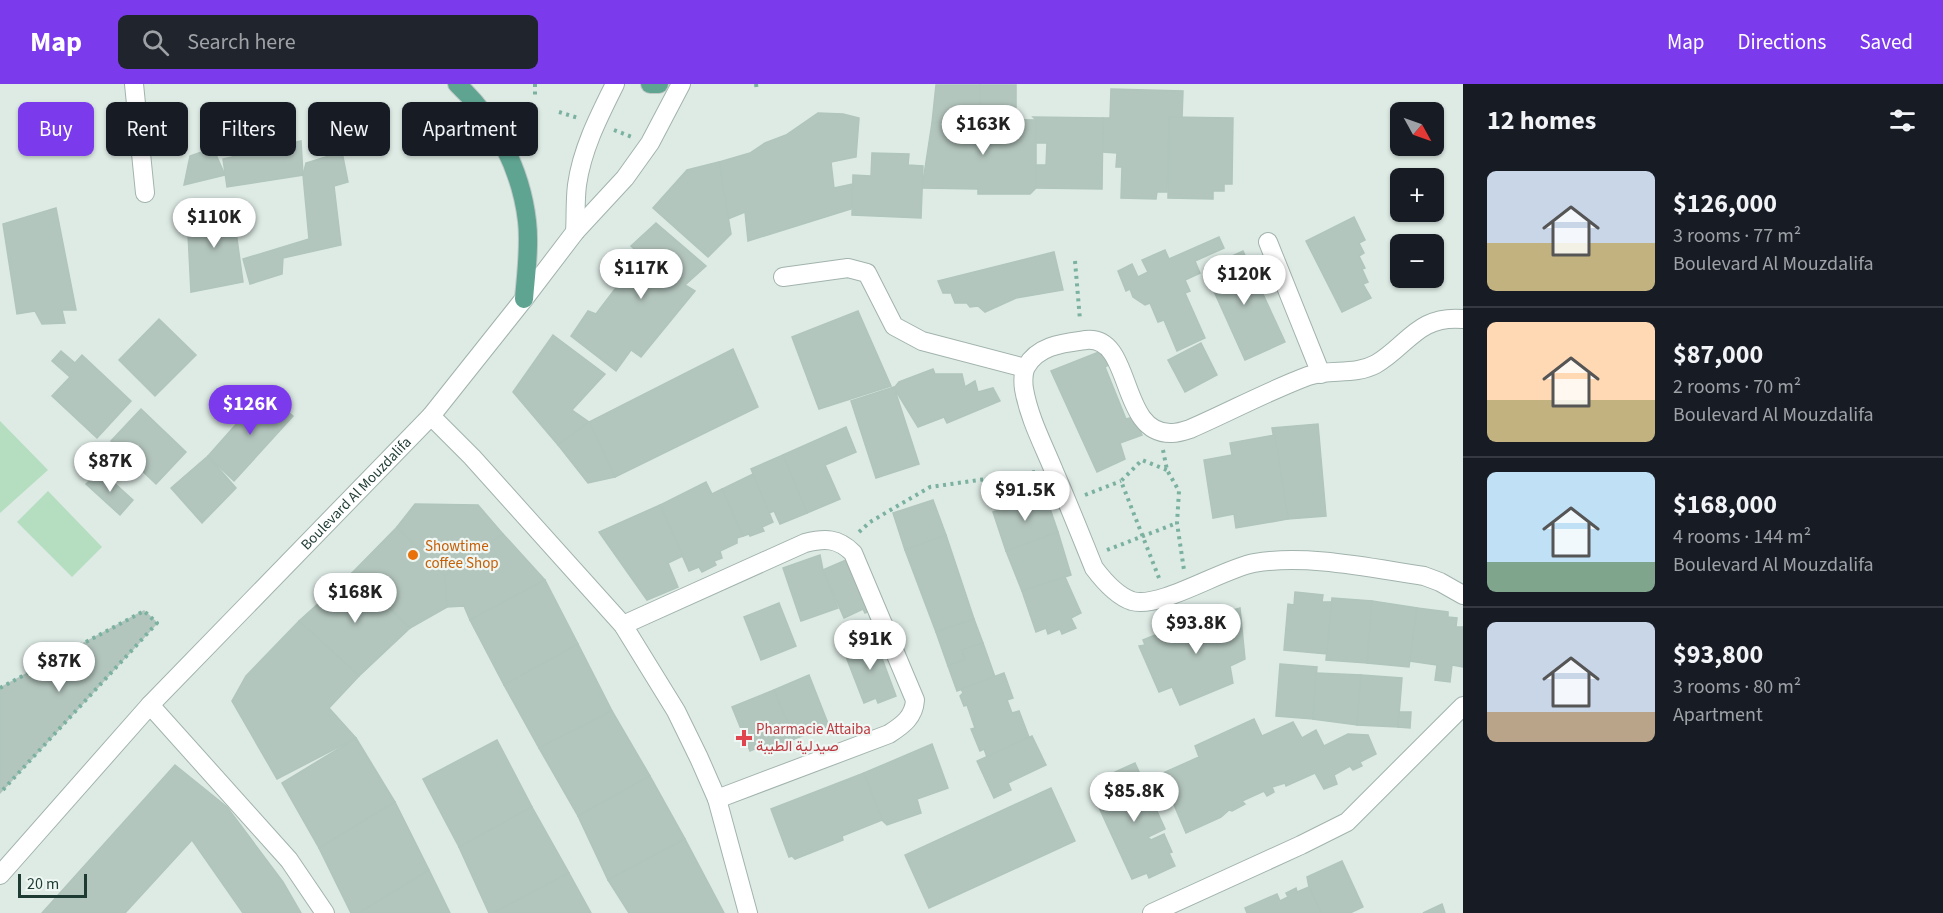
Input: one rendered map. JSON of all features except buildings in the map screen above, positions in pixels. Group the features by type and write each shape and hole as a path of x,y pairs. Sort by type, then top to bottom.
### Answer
{"main road":[{"path":"457,84 500,137 518,180 527,222 524,299"},
{"path":"650,84 659,84"}],"street":[{"path":"134,84 145,194"},
{"path":"575,232 577,186 583,157 595,124 615,84"},
{"name":"Boulevard Al Mouzdalifa","path":"0,875 150,705 430,416 575,232 625,178 650,143 681,84"},
{"path":"1268,242 1321,374"},
{"path":"783,277 848,268 867,273 894,326 922,341 1025,368"},
{"path":"1463,319 1436,321 1415,332 1377,363 1361,370 1310,375 1190,429 1172,434 1159,432 1138,414 1119,366 1112,353 1101,343 1090,340 1057,343 1035,356 1025,368 1023,387 1034,423 1094,568 1104,581 1133,601 1167,597 1234,568 1256,563 1315,561 1424,576 1463,595"},
{"path":"430,416 472,456 623,625 676,711 717,799 748,913"},
{"path":"623,625 805,543 823,539 835,540 853,553 915,700 911,716 890,734 717,799"},
{"path":"150,705 289,860 326,913"},
{"path":"1152,913 1347,822 1463,706"}],"path":[{"path":"534,84 535,96"},
{"path":"756,84 757,92"},
{"path":"1075,261 1081,341"},
{"path":"1159,432 1167,470 1179,491 1177,523 1186,589"},
{"path":"1067,502 1121,481 1142,460 1167,470"},
{"path":"845,546 870,522 930,487 1053,469"},
{"path":"1121,481 1167,597"},
{"path":"1089,557 1177,523"},
{"path":"0,688 144,611 157,623 0,793"}],"green space":[{"path":"0,421 48,470 0,513"},
{"path":"48,491 102,547 72,577 17,522"}],"place":[{"name":"Showtime coffee Shop","path":"413,555"},
{"name":"Pharmacie Attaiba صيدلية الطيبة","path":"744,738"}]}
